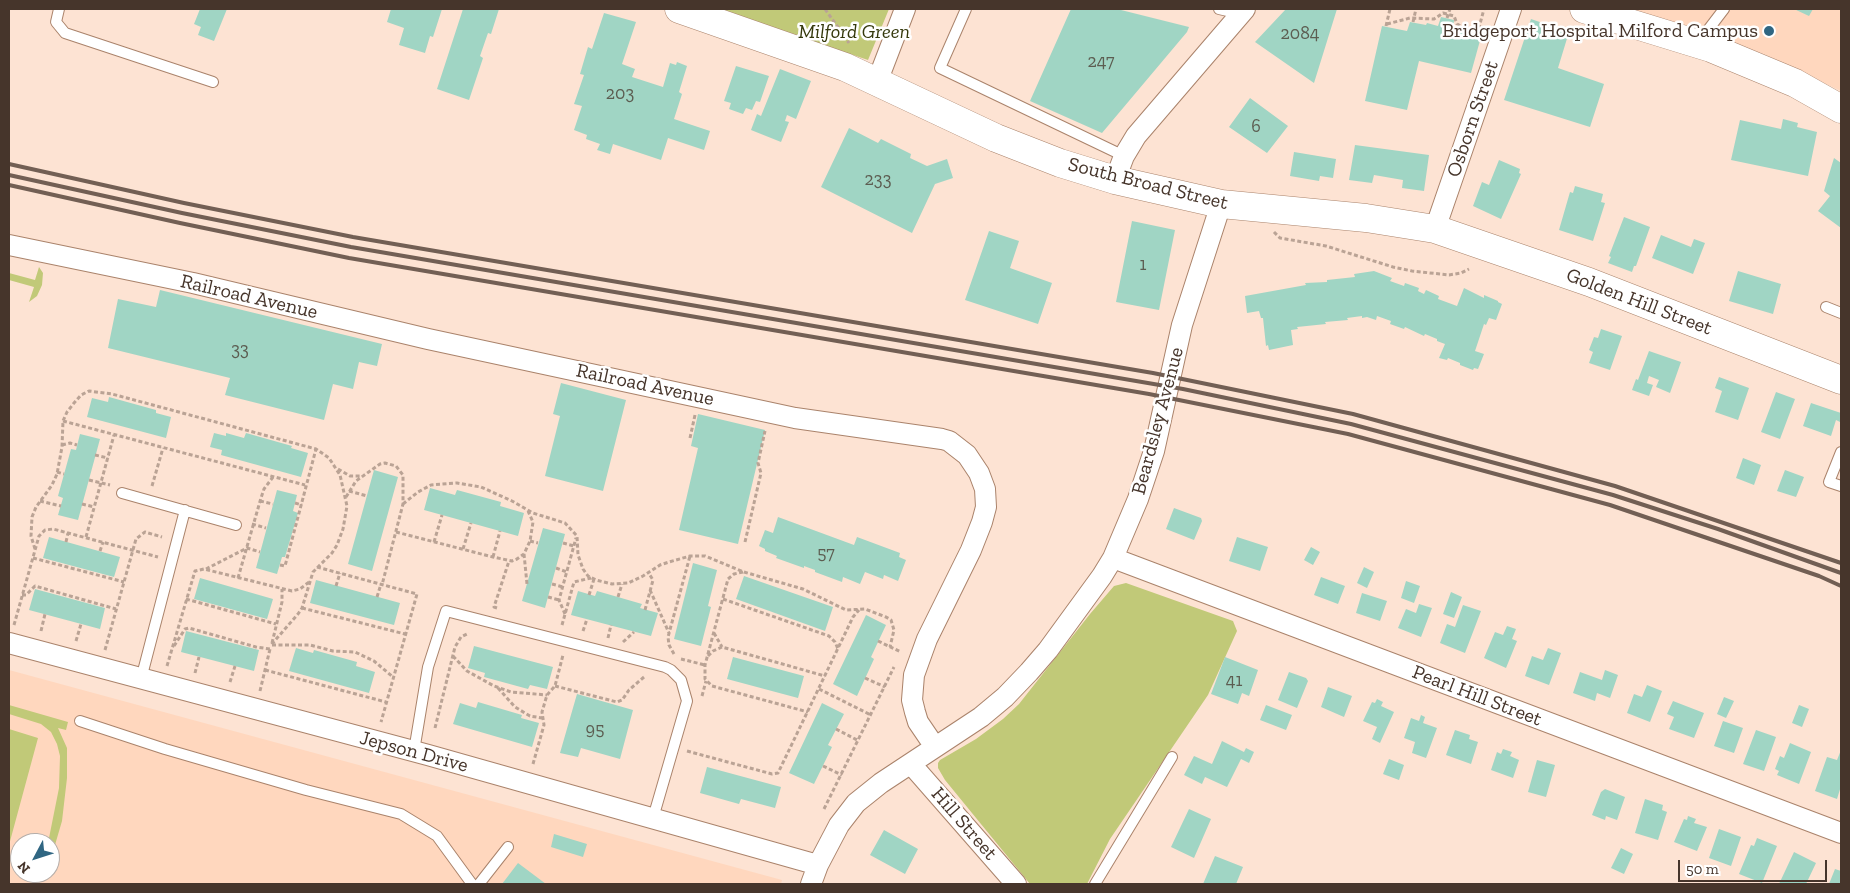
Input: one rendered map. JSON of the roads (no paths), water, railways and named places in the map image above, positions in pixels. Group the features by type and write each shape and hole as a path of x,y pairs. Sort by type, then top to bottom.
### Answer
{"main road":[{"name":"South Broad Street","path":"679,9 845,67 1028,152 1120,168 1221,204 1366,218 1435,229"},
{"path":"1584,9 1698,43 1787,79 1841,109"},
{"name":"Golden Hill Street","path":"1435,229 1588,282 1841,380"}],"street":[{"path":"877,82 905,9"},
{"name":"Osborn Street","path":"1435,229 1511,9"},
{"path":"1120,168 1147,122 1243,11"},
{"name":"Beardsley Avenue","path":"811,884 818,865 839,825 856,803 881,783 981,717 1029,672 1074,617 1113,558 1138,499 1154,451 1182,325 1221,204"},
{"name":"Railroad Avenue","path":"9,245 193,283 428,339 770,412 824,422 942,439 955,444 973,462 979,473 986,498 982,522 971,550 922,651 914,675 912,700 915,712 918,722 935,747"},
{"name":"Pearl Hill Street","path":"1113,558 1841,833"},
{"name":"Jepson Drive","path":"9,643 421,753 818,865"},
{"name":"Hill Street","path":"911,764 1016,884"}],"lane":[{"path":"60,9 56,22 65,34 213,82"},
{"path":"966,9 940,68 1120,168"},
{"path":"1218,9 1243,11"},
{"path":"1698,43 1724,9"},
{"path":"1826,307 1841,313"},
{"path":"1841,452 1829,482 1841,486"},
{"path":"122,492 236,525"},
{"path":"141,678 185,510"},
{"path":"421,753 428,667 446,611 664,667 671,670 681,680 687,701 653,818"},
{"path":"80,721 184,755 306,790 401,814 437,836 472,884"},
{"path":"1095,884 1172,757"},
{"path":"479,884 508,847"}],"railway":[{"path":"9,164 184,203 353,237 1153,373 1353,414 1615,486 1841,563"},
{"path":"9,175 182,213 351,247 1183,389 1351,424 1613,495 1718,529 1841,573"},
{"path":"9,185 349,258 1149,394 1348,434 1610,505 1819,576 1841,586"}],"place":[{"name":"Bridgeport Hospital Milford Campus","path":"1769,31"}],"park label":[{"name":"Milford Green","path":"854,32"}]}
